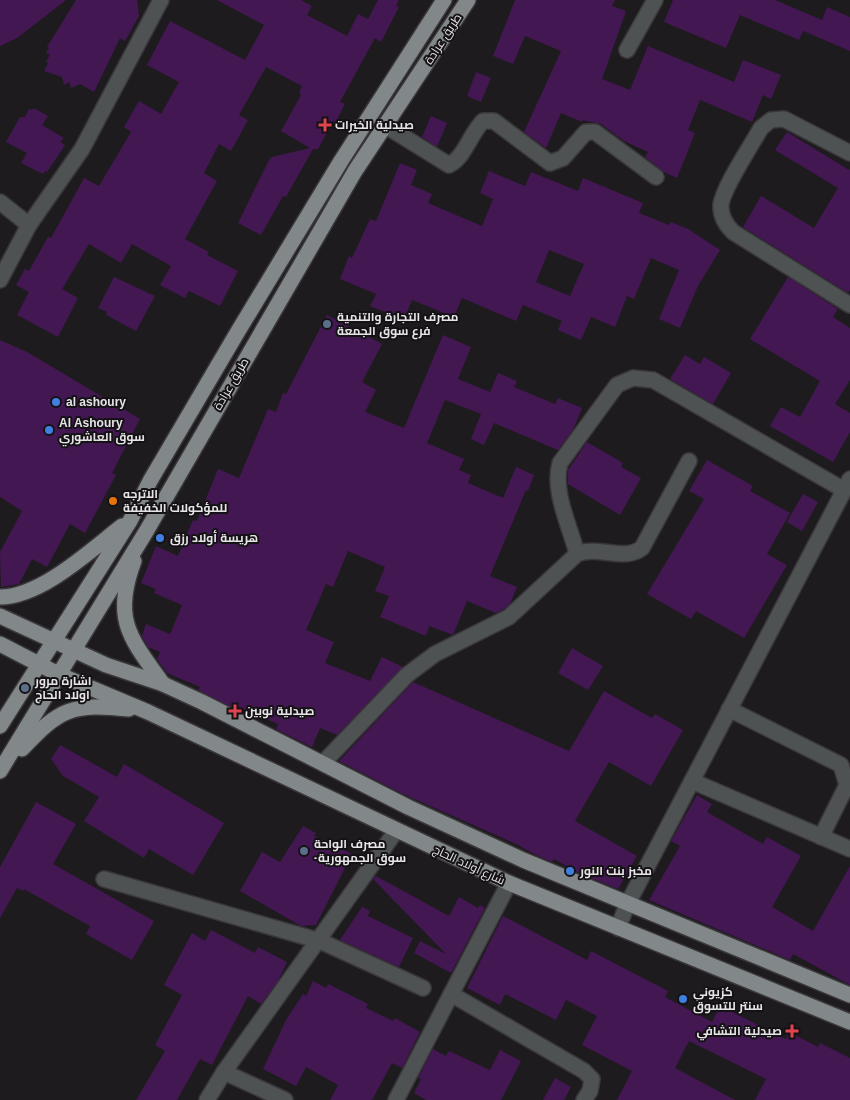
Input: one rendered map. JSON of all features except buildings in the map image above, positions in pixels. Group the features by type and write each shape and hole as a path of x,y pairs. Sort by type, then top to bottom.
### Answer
{"main road":[{"name":"طريق عرادة","path":"0,726 130,521 150,481 237,333 341,161 444,0"},
{"name":"طريق عرادة","path":"0,772 74,651 105,595 147,530 355,171 468,0"},
{"path":"0,597 14,596 53,577 130,521"},
{"path":"147,530 129,575 124,595 124,620 133,643 163,684"},
{"path":"0,616 106,665 163,684 324,762 408,807 627,905 850,995"},
{"name":"شارع أولاد الحاج","path":"0,644 60,674 148,712 509,883 850,1022"},
{"path":"0,772 36,734 55,718 73,709 92,706 148,712"}],"street":[{"path":"0,280 29,225 82,149 161,0"},
{"path":"627,50 655,0"},
{"path":"850,153 790,121 784,119 771,120 761,128 723,197 721,212 732,232 850,305"},
{"path":"386,126 449,165 457,161 475,128 483,121 494,121 550,162 563,158 586,132 595,132 656,177"},
{"path":"0,202 29,225"},
{"path":"577,554 558,490 560,463 617,385 633,378 653,380 847,484 627,905 618,928"},
{"path":"324,762 358,724 414,669 435,654 509,616 577,554 590,550 627,554 642,548 689,461"},
{"path":"729,708 841,765 847,784 821,837"},
{"path":"692,781 850,849"},
{"path":"206,1100 396,831"},
{"path":"104,879 320,941 423,988"},
{"path":"396,1100 509,883"},
{"path":"450,994 584,1071 592,1079 590,1091 584,1100"},
{"path":"224,1072 285,1100"}],"place":[{"name":"صيدلية الخيرات","path":"325,125"},
{"name":"مصرف التجارة والتنمية فرع سوق الجمعة","path":"327,324"},
{"name":"al ashoury","path":"56,402"},
{"name":"Al Ashoury سوق العاشوري","path":"49,430"},
{"name":"الاترجه للمؤكولات الخفيفة","path":"113,501"},
{"name":"هريسة أولاد رزق","path":"160,538"},
{"name":"اشارة مرور اولاد الحاج","path":"25,688"},
{"name":"صيدلية نوبين","path":"235,711"},
{"name":"مصرف الواحة -سوق الجمهورية","path":"304,851"},
{"name":"مخبز بنت النور","path":"570,871"},
{"name":"كزيوني سنتر للتسوق","path":"683,999"},
{"name":"صيدلية التشافي","path":"792,1031"}]}
